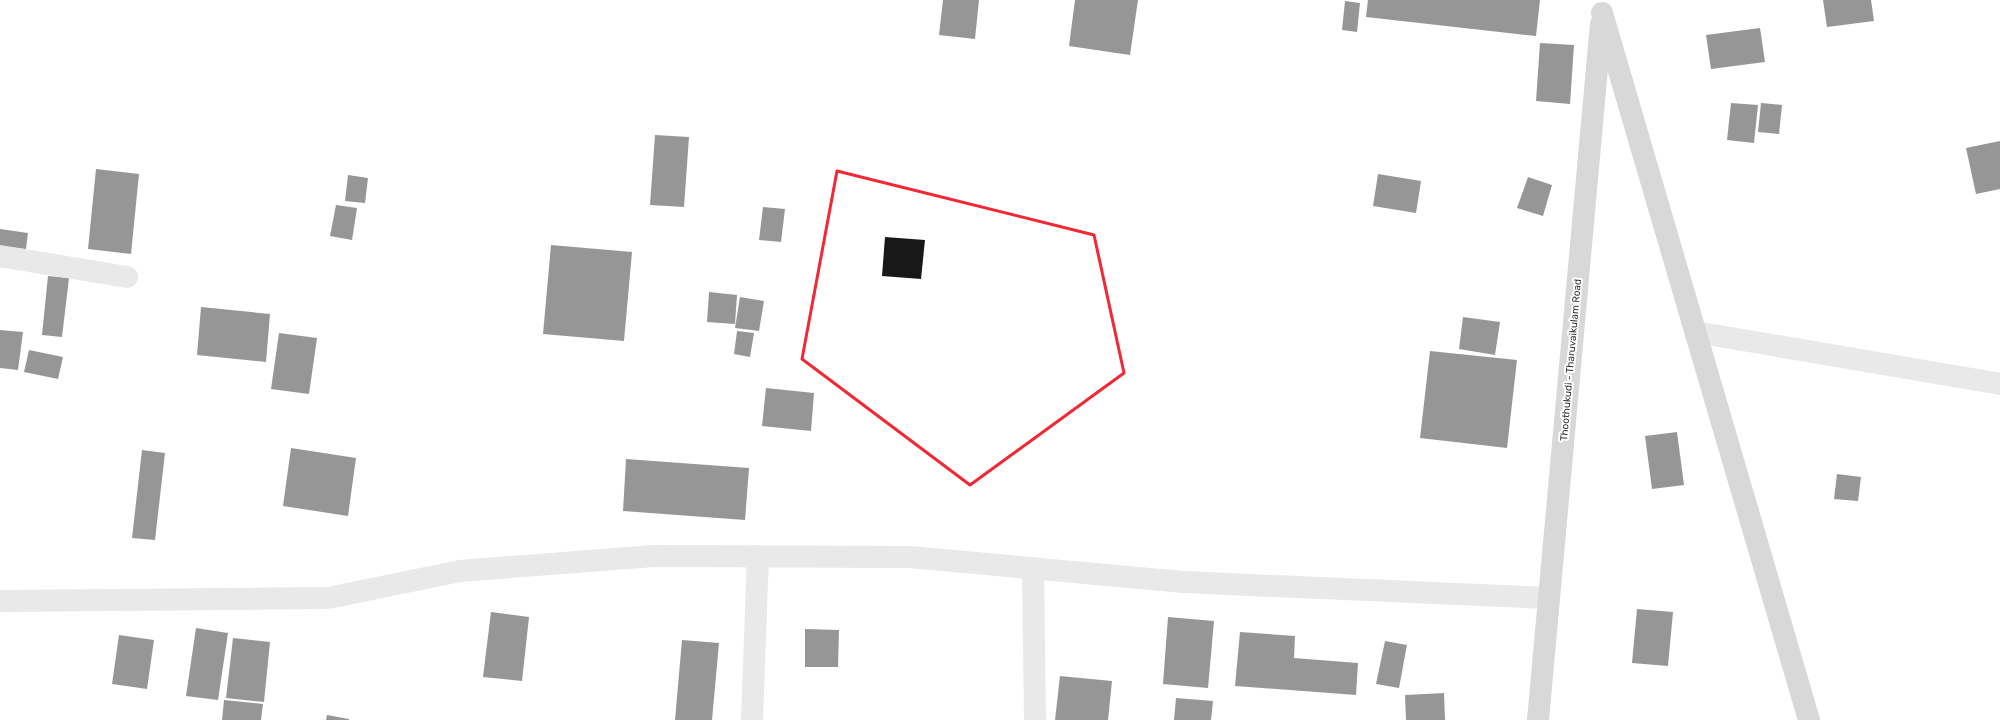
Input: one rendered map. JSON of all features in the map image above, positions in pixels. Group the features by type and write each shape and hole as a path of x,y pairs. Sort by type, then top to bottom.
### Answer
{"main road":[{"path":"1601,6 1810,720"},
{"name":"Thoothukudi - Tharuvaikulam Road","path":"1538,720 1601,6"}],"street":[{"path":"0,256 127,276"},
{"path":"1696,332 2000,384"},
{"path":"0,601 328,598 460,571 654,556 910,557 1183,582 1549,598"},
{"path":"752,720 758,556"},
{"path":"1033,568 1035,720"}],"highlighted area":[{"path":"837,171 1094,235 1124,373 970,485 802,359"}],"building":[{"path":"943,0 979,0 975,39 939,35"},
{"path":"1075,0 1138,0 1130,55 1069,46"},
{"path":"1368,0 1540,0 1536,36 1366,17"},
{"path":"1823,0 1871,0 1874,21 1827,27"},
{"path":"1345,1 1360,3 1357,32 1342,30"},
{"path":"1760,28 1765,62 1711,69 1706,35"},
{"path":"1540,43 1574,45 1570,104 1536,101"},
{"path":"1731,103 1758,105 1754,143 1727,140"},
{"path":"1761,103 1782,105 1779,134 1758,132"},
{"path":"655,135 689,137 684,207 650,205"},
{"path":"2000,141 2000,189 1976,194 1966,148"},
{"path":"96,169 139,174 131,254 88,249"},
{"path":"1378,174 1421,181 1416,213 1373,206"},
{"path":"348,175 368,178 365,203 345,201"},
{"path":"1528,177 1552,185 1543,216 1517,208"},
{"path":"336,205 357,208 352,240 330,236"},
{"path":"763,207 785,209 781,242 759,240"},
{"path":"0,229 28,233 26,249 0,246"},
{"path":"885,237 925,240 921,279 882,276"},
{"path":"551,245 632,252 624,341 543,334"},
{"path":"48,276 69,278 62,337 42,335"},
{"path":"709,292 737,295 735,324 707,322"},
{"path":"740,297 764,301 759,331 735,328"},
{"path":"201,307 270,314 266,362 197,355"},
{"path":"1463,317 1500,322 1495,355 1459,349"},
{"path":"0,330 23,332 18,370 0,368"},
{"path":"737,331 754,333 750,357 734,354"},
{"path":"279,333 317,338 309,394 271,389"},
{"path":"29,350 63,357 58,379 24,372"},
{"path":"1430,351 1517,360 1507,448 1420,438"},
{"path":"766,388 814,393 811,431 762,426"},
{"path":"1677,432 1684,485 1652,489 1645,436"},
{"path":"291,448 356,458 348,516 283,506"},
{"path":"142,450 165,453 155,540 132,538"},
{"path":"626,459 749,468 745,520 623,511"},
{"path":"1837,474 1861,477 1858,501 1834,499"},
{"path":"1637,609 1673,612 1668,666 1632,663"},
{"path":"491,612 529,617 522,681 483,677"},
{"path":"1168,617 1214,621 1208,688 1163,684"},
{"path":"196,628 228,633 218,700 186,696"},
{"path":"805,629 839,630 838,667 805,667"},
{"path":"1240,632 1295,636 1294,658 1358,663 1356,695 1235,686"},
{"path":"119,635 154,640 147,689 112,684"},
{"path":"233,638 270,642 264,702 226,698"},
{"path":"682,640 719,643 712,720 675,720"},
{"path":"1385,641 1407,645 1399,688 1376,684"},
{"path":"1060,676 1112,681 1108,720 1055,720"},
{"path":"1444,693 1445,720 1406,720 1405,695"},
{"path":"1176,698 1213,701 1211,720 1174,720"},
{"path":"224,700 263,704 261,720 222,720"},
{"path":"327,715 349,719 349,720 326,720"}]}
